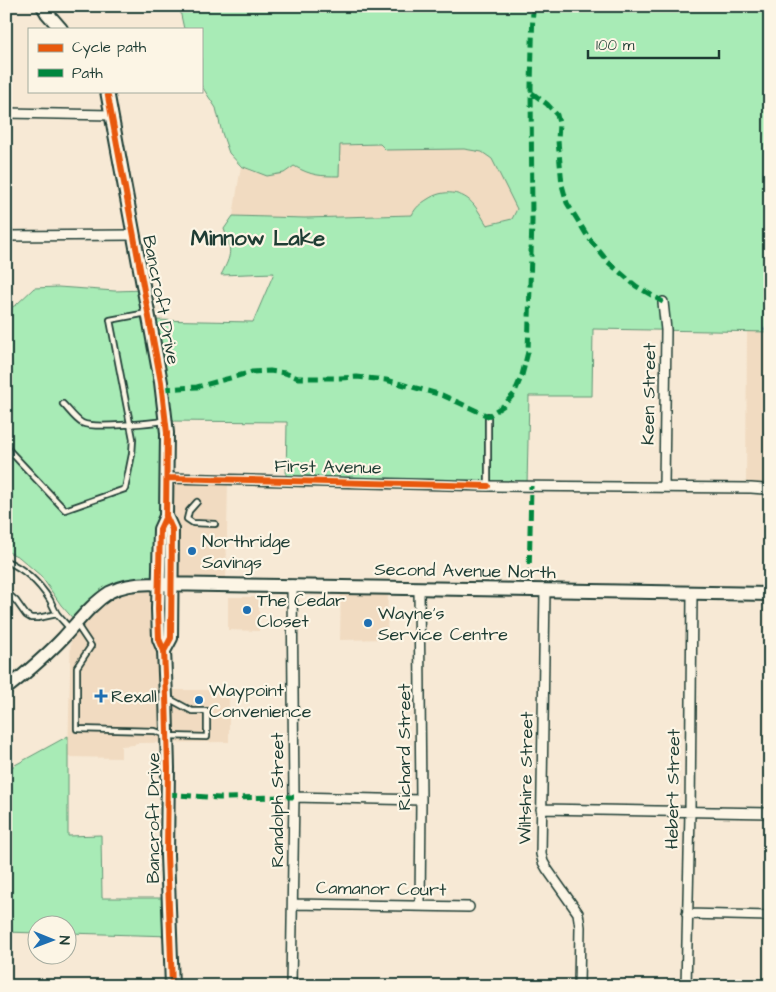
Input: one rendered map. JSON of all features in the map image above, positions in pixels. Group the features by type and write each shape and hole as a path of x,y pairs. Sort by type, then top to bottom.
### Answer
{"main road":[{"path":"43,6 60,28"},
{"name":"Bancroft Drive","path":"107,92 161,382 166,421 168,462 166,516 160,528 165,584 159,639 164,651 168,736 168,864 172,986"},
{"name":"Second Avenue North","path":"165,584 770,594"}],"street":[{"path":"6,113 112,116"},
{"path":"6,236 134,235"},
{"name":"Keen Street","path":"663,302 666,330 664,486"},
{"name":"First Avenue","path":"167,478 488,486 752,488 764,489 770,492"},
{"path":"6,689 41,660 92,606 110,592 139,584 165,584"},
{"name":"Randolph Street","path":"291,986 294,797 292,585"},
{"name":"Richard Street","path":"419,588 422,800 420,906"},
{"name":"Wiltshire Street","path":"545,590 540,848 543,862 578,913 580,920 579,986"},
{"name":"Hebert Street","path":"686,986 692,593"},
{"path":"294,797 422,800"},
{"path":"541,809 770,813"},
{"name":"Camanor Court","path":"293,904 469,907"},
{"path":"687,914 770,916"}],"lane":[{"path":"6,447 65,510 125,489 133,439 110,320 148,313"},
{"path":"63,404 85,425 100,426 166,421"},
{"path":"488,416 488,486"},
{"path":"197,502 189,511 187,519 193,523 215,524"},
{"path":"6,562 14,564 28,574 50,600 57,614 73,627 90,646 77,667 77,729 155,731 168,736 207,737 207,711 192,710 166,697"},
{"path":"6,592 16,601 26,615 32,618 57,614"}],"shaded area":[{"path":"380,144 464,149 482,152 492,159 517,209 511,219 487,225 474,204 461,195 412,215 305,218 233,216 241,166 254,172 284,173 294,166 306,172 339,176 339,145"},
{"path":"747,331 770,332 770,491 746,487"},
{"path":"167,479 228,480 226,584 172,584"},
{"path":"158,583 167,690 229,690 229,742 136,743 134,745 121,746 121,758 68,757 71,629 103,597"},
{"path":"341,587 388,588 387,639 340,640"},
{"path":"228,597 259,597 259,631 228,630"}],"green space":[{"path":"179,6 770,6 770,332 593,329 592,396 529,396 527,485 286,480 287,422 167,421 158,583 129,585 76,622 61,605 41,576 19,557 6,551 6,310 16,305 34,288 58,287 115,291 145,290 151,320 253,322 274,273 221,275 230,252 224,229 233,216 305,218 412,215 420,204 434,196 446,193 459,194 469,200 476,207 487,225 512,219 517,209 492,159 482,152 464,149 386,150 380,144 340,145 339,176 316,175 294,166 284,173 267,176 241,166 229,153 216,108 202,87 202,28 184,28"},
{"path":"68,736 68,836 101,835 102,898 170,898 171,936 78,933 78,914 28,914 28,933 6,932 6,770"}],"waterway":[{"path":"764,329 770,329"}],"marked path":[{"path":"162,389 197,387 252,372 270,371 285,373 298,378 357,377 386,380 442,395 488,416 503,406 514,394 522,375 528,352 532,221 531,86 533,6"},
{"path":"532,93 547,104 557,115 562,185 567,203 588,237 608,262 636,286 663,302"},
{"path":"529,579 531,486"},
{"path":"167,794 219,798 294,797"}],"cycle path":[{"path":"107,92 161,382 167,433 166,516 172,529 171,638 164,651"},
{"path":"167,478 488,486"},
{"path":"166,516 160,529 158,609 159,639 164,651 166,697 168,768 167,855 172,986"}],"place":[{"name":"Northridge Savings","path":"192,551"},
{"name":"The Cedar Closet","path":"247,610"},
{"name":"Wayne's Service Centre","path":"368,623"},
{"name":"Rexall","path":"101,696"},
{"name":"Waypoint Convenience","path":"199,700"}],"district":[{"name":"Minnow Lake","path":"258,238"}]}
